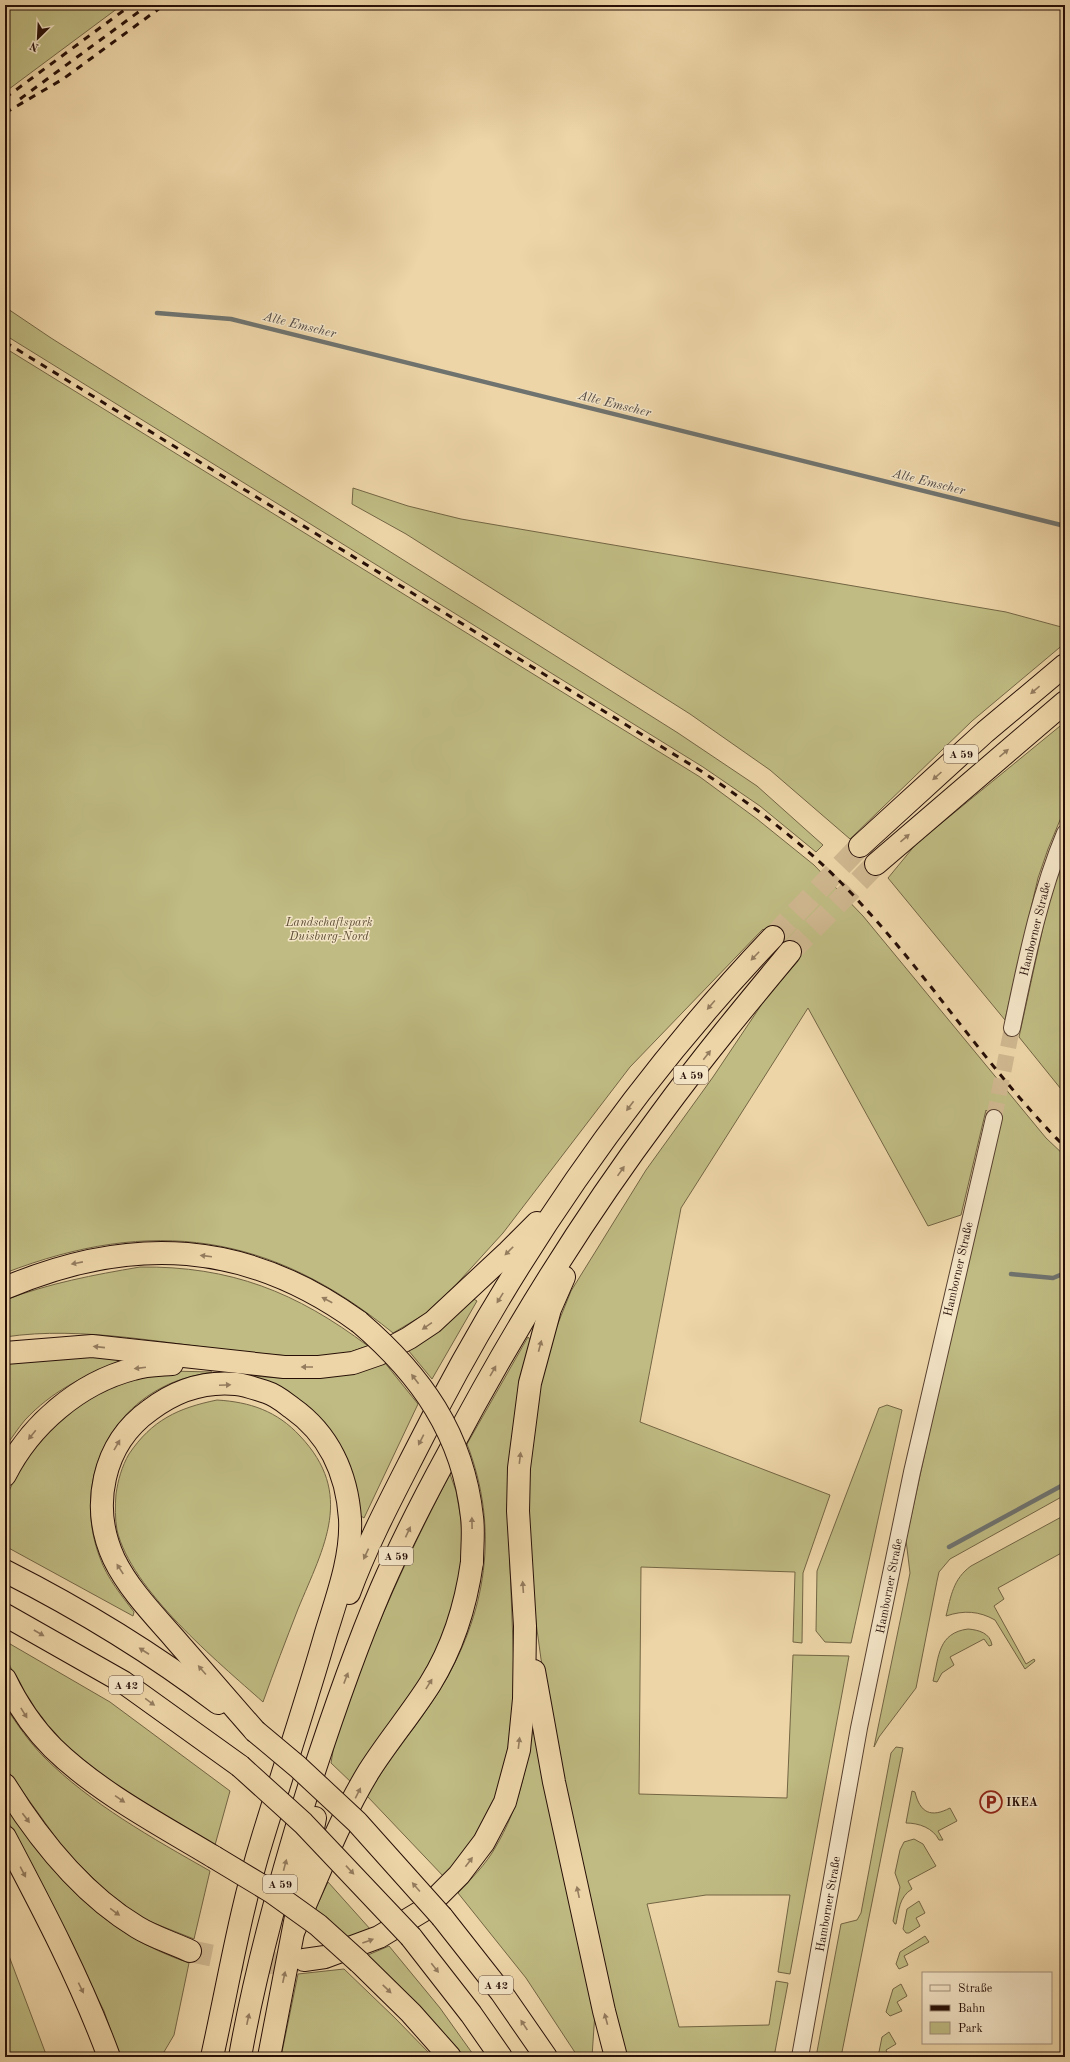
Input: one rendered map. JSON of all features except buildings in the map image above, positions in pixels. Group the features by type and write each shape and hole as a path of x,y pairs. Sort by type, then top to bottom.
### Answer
{"highway":[{"name":"A 59","path":"860,846 985,732 1065,665"},
{"name":"A 59","path":"876,864 940,807 1065,702"},
{"name":"A 59","path":"212,2057 242,1918 260,1844 304,1710 355,1578 394,1493 438,1406 486,1320 604,1140 651,1077 737,975 773,937"},
{"name":"A 59","path":"240,2057 261,1958 287,1857 332,1714 381,1589 420,1506 474,1404 514,1335 598,1203 661,1113 790,952"},
{"path":"5,1353 92,1346 207,1360 284,1367 319,1367 353,1362 379,1354 409,1338 433,1322 508,1252 575,1183"},
{"path":"304,1960 325,1957 379,1937 424,1910 459,1875 484,1842 505,1802 519,1750 524,1699 525,1626 518,1511 519,1468 530,1384 550,1309 598,1203"},
{"path":"5,1288 35,1275 72,1264 140,1252 179,1252 214,1257 251,1266 295,1284 332,1303 359,1322 385,1345 411,1373 434,1404 450,1433 464,1474 472,1517 472,1562 468,1592 455,1635 430,1683 369,1772 340,1828 294,1930"},
{"path":"5,1475 12,1460 35,1431 65,1402 98,1383 133,1369 207,1360"},
{"path":"255,1731 148,1608 114,1560 105,1533 101,1506 104,1477 112,1454 121,1439 140,1417 167,1397 200,1385 237,1384 272,1394 307,1419 330,1445 343,1482 350,1519 348,1546 342,1580 304,1710"},
{"name":"A 42","path":"5,1571 89,1616 181,1674 255,1731 298,1767 357,1822 400,1868 442,1917 501,1992 546,2057"},
{"name":"A 42","path":"5,1615 123,1682 240,1766 303,1823 412,1937 471,2014 501,2057"},
{"path":"525,1626 556,1789 604,2011 616,2057"},
{"path":"5,1679 29,1720 53,1748 95,1782 145,1816 272,1892 318,1925 359,1962 411,2013 450,2057"},
{"path":"269,2057 276,2013 308,1864 332,1714"},
{"path":"5,1785 18,1806 55,1856 98,1899 137,1928 190,1951"},
{"path":"5,1837 42,1907 94,2014 109,2057"},
{"path":"196,2057 226,1941 242,1918"}],"street":[{"name":"Hamborner Straße","path":"1012,1028 1034,929 1051,865 1065,833"},
{"name":"Hamborner Straße","path":"800,2057 859,1728 912,1472 994,1118"}],"green space":[{"path":"5,5 122,5 5,92"},
{"path":"5,307 51,338 678,733 757,786 823,845 816,852 760,806 703,767 5,335"},
{"name":"Landschaftspark Duisburg-Nord","path":"5,348 700,777 757,819 814,865 863,916 1046,1138 1065,1156 1065,1495 950,1559 939,1572 916,1688 879,1737 874,1747 910,1573 906,1540 953,1323 1000,1126 986,1110 961,1215 928,1226 808,1008 681,1208 640,1422 830,1495 803,1573 802,1643 793,1642 795,1572 641,1567 639,1794 787,1798 793,1655 849,1656 790,1974 778,1972 790,1895 706,1895 647,1904 679,2027 769,2025 776,1981 788,1983 774,2057 626,2057 607,1983 560,1765 541,1659 523,1527 528,1433 549,1346 571,1291 646,1170 713,1077 766,998 798,961 763,929 630,1067 503,1233 452,1289 425,1314 393,1333 347,1299 302,1273 255,1255 208,1244 160,1241 110,1244 59,1255 5,1273"},
{"path":"353,488 408,506 461,519 1006,612 1065,628 1065,643 972,721 850,839 770,770 690,714 406,534 352,504"},
{"path":"1065,722 1065,808 1038,878 1005,1020 888,878 916,844"},
{"path":"1065,851 1065,1094 1019,1037 1054,877"},
{"path":"140,1267 204,1271 233,1277 261,1286 288,1297 315,1311 368,1346 344,1354 308,1357 284,1356 126,1337 96,1335 65,1333 5,1337 5,1300 72,1280"},
{"path":"472,1298 477,1301 432,1379 408,1350"},
{"path":"528,1337 533,1343 508,1512 515,1697 508,1749 496,1796 477,1837 445,1878 367,1796 375,1782 439,1691 455,1662 468,1632 478,1601 483,1570 485,1539 483,1508 477,1476 467,1444"},
{"path":"91,1357 118,1359 119,1363 81,1379 46,1401 25,1420 5,1447 5,1363 22,1360"},
{"path":"385,1363 418,1404 364,1518 358,1514 337,1441 321,1419 304,1403 281,1388 246,1375 282,1378 316,1378 350,1373"},
{"path":"170,1371 212,1372 175,1382 163,1387 141,1401 123,1418 109,1438 98,1460 92,1484 90,1508 93,1533 100,1558 111,1580 134,1612 133,1616 5,1546 5,1500 21,1466 42,1436 72,1409 104,1388 134,1376"},
{"path":"217,1400 241,1403 262,1409 282,1420 300,1436 317,1458 327,1479 330,1500 329,1521 325,1542 263,1702 223,1667 178,1624 157,1600 139,1577 125,1553 116,1526 115,1512 119,1478 129,1454 138,1442 147,1432 167,1417 190,1407"},
{"path":"887,1405 902,1410 851,1643 825,1642 816,1631 817,1571 879,1408"},
{"path":"450,1474 456,1491 461,1519 463,1559 447,1633 423,1679 353,1784 331,1763 340,1724 348,1699 394,1590 415,1543"},
{"path":"1065,1515 1065,1551 998,1588 1004,1599 994,1606 1026,1664 1034,1659 1035,1661 1025,1669 995,1620 971,1612 946,1616 949,1602 956,1582 971,1566"},
{"path":"968,1629 976,1630 986,1635 991,1641 992,1645 989,1646 984,1639 950,1657 954,1665 942,1673 937,1682 933,1681 939,1655 945,1641 958,1631"},
{"path":"5,1641 110,1702 230,1791 215,1845 159,1813 103,1777 77,1757 53,1734 33,1709 17,1681 8,1661"},
{"path":"5,1706 23,1733 44,1757 62,1774 102,1805 144,1833 210,1871 194,1939 141,1918 105,1890 64,1849 5,1767"},
{"path":"533,1719 595,2012 592,2057 578,2057 526,1978 458,1893 487,1860 511,1817 525,1770"},
{"path":"896,1747 903,1748 841,2057 816,2057 841,1924 857,1920 861,1913 891,1753"},
{"path":"912,1791 915,1792 920,1805 927,1812 937,1813 950,1808 957,1821 938,1831 943,1840 939,1840 933,1832 925,1827 906,1823"},
{"path":"5,1805 23,1832 62,1879 106,1920 159,1951 189,1963 174,2035 161,2057 120,2057 104,2011 5,1815"},
{"path":"914,1839 923,1844 936,1866 908,1881 912,1889 904,1896 902,1900 895,1924 893,1921 900,1887 895,1873 900,1850 904,1842"},
{"path":"328,1882 371,1930 350,1939 315,1910"},
{"path":"919,1901 925,1913 916,1918 920,1926 909,1933 906,1933 903,1929 907,1909"},
{"path":"925,1936 929,1942 904,1956 908,1965 899,1969 896,1964 900,1952"},
{"path":"5,1946 6,1948 47,2057 5,2057"},
{"path":"389,1946 440,2008 475,2057 459,2057 425,2017 368,1955"},
{"path":"344,1969 433,2057 281,2057 298,1974"},
{"path":"901,1984 907,1996 897,2002 902,2011 890,2016 886,2012 893,1989"},
{"path":"889,2032 896,2044 886,2050 889,2057 878,2057 882,2037"}],"waterway":[{"name":"Alte Emscher","path":"157,313 231,319 1065,526"},
{"path":"1011,1274 1053,1278 1065,1273"},
{"path":"949,1547 1063,1485 1065,1480"}],"tunnel":[{"path":"773,937 860,846"},
{"path":"790,952 876,864"},
{"path":"994,1118 1012,1028"},
{"path":"190,1951 229,1959 273,1963 304,1960"}],"railway":[{"path":"5,98 131,5"},
{"path":"20,99 148,5"},
{"path":"5,113 63,79 164,5"},
{"path":"5,342 701,771 745,801 807,850 863,906 889,935 1012,1089 1065,1147"}],"place":[{"name":"IKEA","path":"991,1802"}]}
